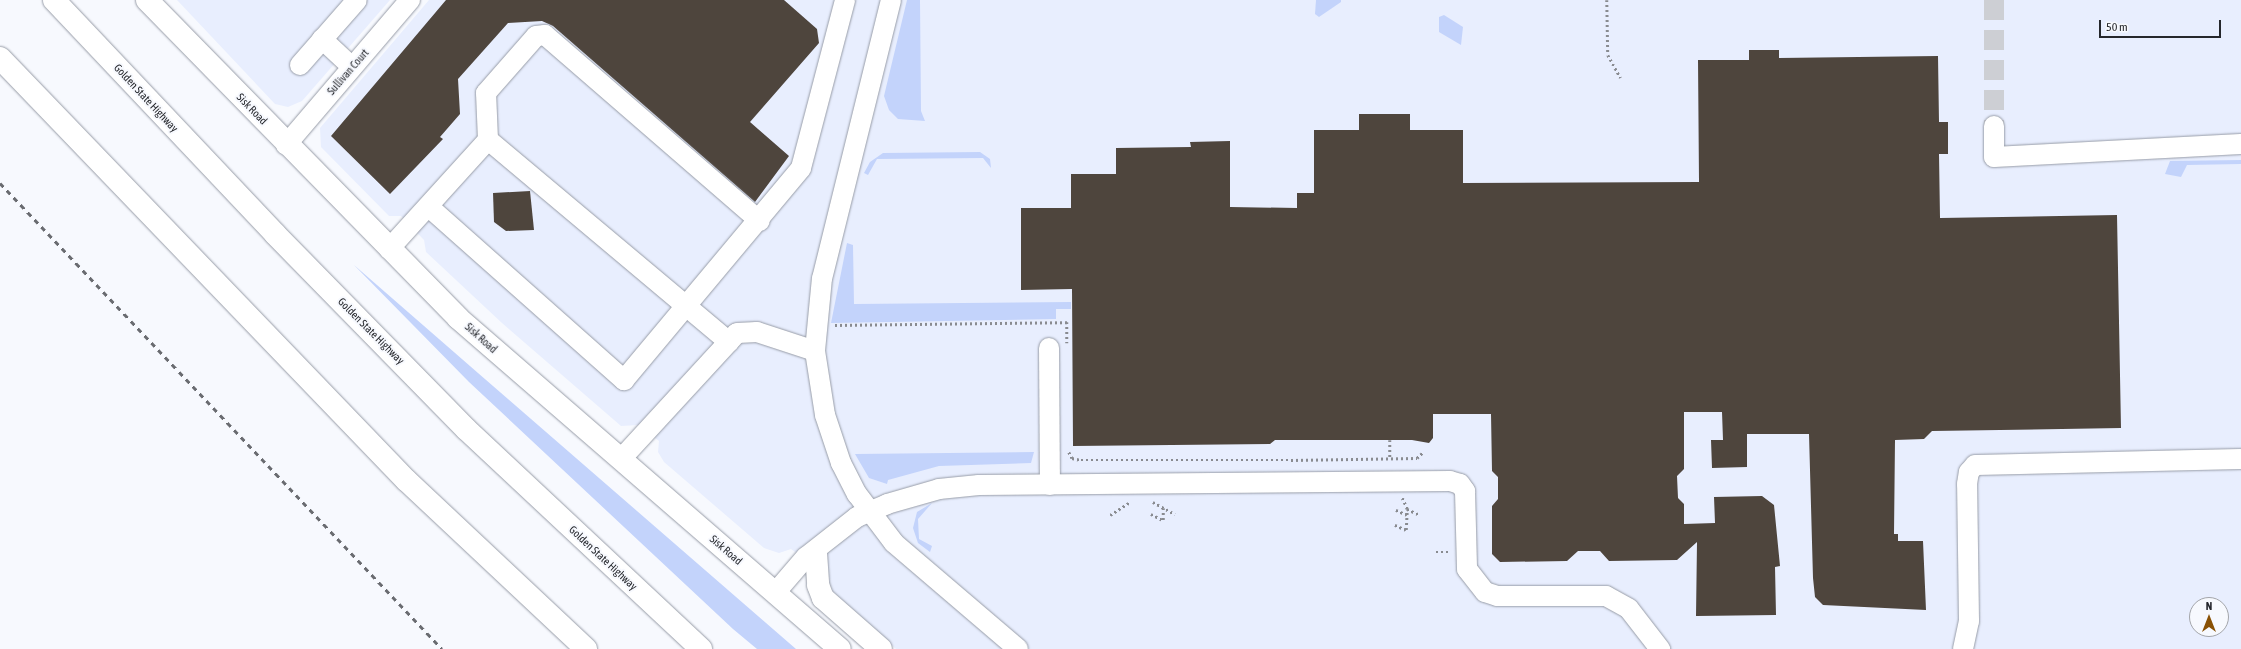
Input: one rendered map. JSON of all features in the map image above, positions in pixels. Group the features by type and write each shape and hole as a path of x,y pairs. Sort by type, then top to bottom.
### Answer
{"main road":[{"name":"Golden State Highway","path":"54,0 275,234 461,423 667,619 701,649"},
{"name":"Sisk Road","path":"148,0 388,249 458,318 840,649"},
{"path":"0,58 406,480 586,649"},
{"path":"816,553 818,584 823,598 881,649"},
{"path":"667,619 709,649"},
{"path":"555,621 580,649"}],"street":[{"path":"300,65 357,0"},
{"name":"Sullivan Court","path":"286,144 410,0"},
{"path":"429,207 624,380 760,222 804,162 845,0"},
{"path":"891,0 822,278 815,351 830,436 841,463 869,511 917,565 1018,649"},
{"path":"388,249 429,207 488,140 486,93 536,36 545,35 760,222"},
{"path":"322,39 352,67"},
{"path":"1994,126 1994,157 2241,144"},
{"path":"488,140 729,342"},
{"path":"621,459 737,334 757,332 815,351"},
{"path":"1050,485 1058,347"},
{"path":"1963,649 1969,621 1967,484 1969,472 1975,465 2241,459"},
{"path":"775,593 806,557 816,553 845,526 869,511 939,489 1050,485 1456,482 1463,486 1466,497 1467,569 1485,592 1497,596 1606,596 1629,609 1660,649"}],"path":[{"path":"1607,0 1608,56 1621,78"},
{"path":"831,325 1067,322 1058,347"},
{"path":"1390,440 1390,457"},
{"path":"1068,448 1076,460 1417,458 1423,452"},
{"path":"1399,458 1399,464"},
{"path":"1138,460 1138,466"},
{"path":"1395,525 1406,530 1407,510 1401,496"},
{"path":"1148,499 1175,514"},
{"path":"1110,515 1134,500"},
{"path":"1151,514 1163,520 1163,508"},
{"path":"1396,510 1407,515"},
{"path":"1407,510 1420,515"},
{"path":"1436,552 1454,552"}],"shaded area":[{"path":"177,0 390,0 302,101 288,107 275,104"},
{"path":"429,0 2241,0 2241,649 896,649 833,595 825,574 791,549 779,553 764,548 664,462 658,452 659,441 638,425 621,426 502,323 426,252 424,240 401,216 389,216 321,147 320,128"},
{"path":"907,0 920,0 921,111 925,121 898,119 889,110 884,96"},
{"path":"1316,0 1341,0 1341,2 1319,17 1315,14"},
{"path":"1444,15 1463,27 1461,45 1439,32 1439,17"},
{"path":"980,152 990,159 991,168 983,158 877,159 868,175 864,173 870,162 883,153"},
{"path":"2241,160 2241,164 2187,165 2181,177 2165,174 2170,161"},
{"path":"847,243 853,245 854,304 1071,302 1071,309 1056,309 1056,319 831,323"},
{"path":"354,265 796,649 757,649 733,629 469,382"},
{"path":"1034,452 1031,463 939,466 888,480 887,484 869,478 855,454"},
{"path":"932,503 918,519 919,539 932,546 930,552 918,543 913,528 917,512"}],"building":[{"path":"446,0 784,0 817,29 819,43 750,122 789,156 755,202 553,26 542,21 508,23 458,79 460,114 440,137 443,139 390,194 331,136"},
{"path":"1749,50 1779,50 1779,58 1938,56 1939,122 1948,122 1948,154 1939,154 1940,218 2117,215 2121,428 1932,431 1924,439 1895,440 1894,534 1898,534 1898,541 1923,541 1926,610 1823,605 1815,597 1813,578 1809,434 1747,434 1747,467 1712,468 1711,440 1723,440 1722,412 1684,412 1684,469 1677,476 1678,498 1684,504 1684,524 1715,523 1714,497 1762,496 1774,505 1780,566 1775,567 1776,615 1696,616 1697,542 1677,560 1609,561 1600,551 1578,551 1567,561 1500,562 1492,554 1492,506 1498,499 1498,477 1492,471 1491,414 1433,414 1433,438 1429,443 1412,440 1275,440 1270,444 1073,446 1072,289 1021,290 1021,208 1071,208 1071,174 1116,174 1116,148 1191,147 1190,142 1230,141 1230,207 1297,208 1297,193 1314,193 1314,130 1359,130 1359,114 1410,114 1410,130 1463,130 1463,183 1699,182 1698,60 1749,60"},
{"path":"530,191 534,230 506,231 494,222 493,193"}],"tunnel":[{"path":"1994,0 1994,126"}],"railway":[{"path":"0,183 442,649"}]}
